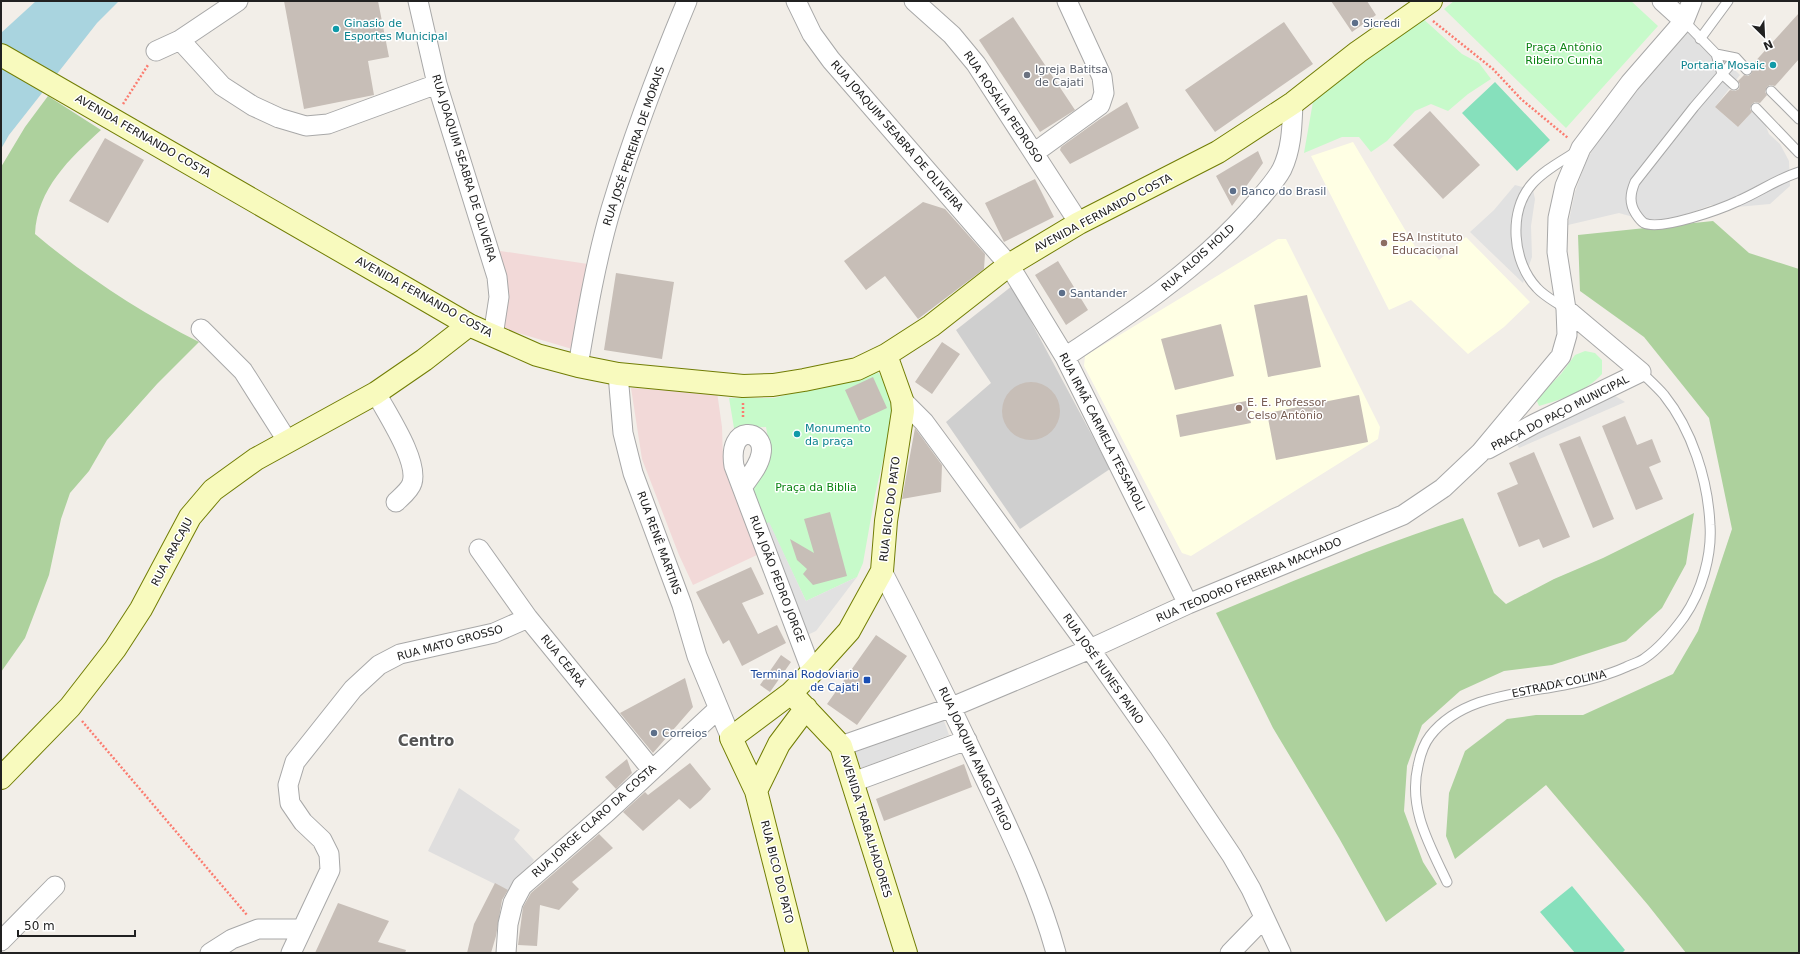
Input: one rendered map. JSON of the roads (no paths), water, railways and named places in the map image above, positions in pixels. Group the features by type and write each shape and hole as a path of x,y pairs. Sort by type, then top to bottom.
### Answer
{"street":[{"path":"156,52 180,40 238,1"},
{"name":"RUA JOAQUIM SEABRA DE OLIVEIRA","path":"418,1 437,84 497,277 500,297 493,336"},
{"name":"RUA JOSÉ PEREIRA DE MORAIS","path":"578,366 596,267 611,208 650,95 687,1"},
{"name":"RUA JOAQUIM SEABRA DE OLIVEIRA","path":"796,1 812,34 831,60 1009,265"},
{"name":"RUA ROSÁLIA PEDROSO","path":"914,1 952,35 976,64 1079,223"},
{"path":"1034,153 1100,105 1104,93 1102,77 1067,1"},
{"path":"1662,1 1684,20"},
{"name":"RUA TEODORO FERREIRA MACHADO","path":"842,746 952,707 1090,649 1188,604 1403,515 1443,488 1480,453 1561,356 1567,335 1566,309 1557,252 1558,218 1565,186 1581,148 1630,83 1684,20 1692,1"},
{"name":"AVENIDA FERNANDO COSTA","path":"1,55 111,117 469,325 493,336 537,354 578,366 618,374 743,386 773,385 857,369 886,355 932,326 1009,265 1079,223 1218,152 1293,103 1358,52 1425,5"},
{"path":"180,40 222,86 253,106 279,118 306,126 328,124 437,84"},
{"name":"RUA ALOIS HOLD","path":"1065,357 1144,305 1190,268 1227,234 1261,196 1282,169 1292,136 1293,103"},
{"name":"RUA IRMÃ CARMELA TESSAROLI","path":"1009,265 1065,357 1188,604"},
{"path":"1566,309 1641,372"},
{"name":"RUA ARACAJU","path":"1,778 70,707 115,649 141,609 180,534 202,502 213,490 240,469 376,393 424,360 469,325"},
{"path":"201,329 243,371 288,442"},
{"name":"RUA BICO DO PATO","path":"797,953 756,791 731,738 791,693 812,672 849,631 882,571 886,521 902,422 902,400 886,355"},
{"name":"PRAÇA DO PAÇO MUNICIPAL","path":"1480,453 1534,424 1641,372"},
{"name":"RUA RENÊ MARTINS","path":"618,374 623,433 633,473 682,605 697,656 731,738"},
{"path":"376,393 403,443 414,474 412,485 396,502"},
{"name":"RUA JOSÉ NUNES PAINO","path":"902,400 924,422 1090,649 1232,856 1251,889 1281,953"},
{"name":"RUA JOÃO PEDRO JORGE","path":"743,486 754,470 761,453 761,445 758,438 752,435 744,434 737,438 732,456 738,476 812,672"},
{"name":"RUA CEARÁ","path":"479,549 528,618 652,770"},
{"name":"RUA JOAQUIM ANAGO TRIGO","path":"882,571 952,707 1026,867 1046,916 1056,953"},
{"name":"RUA MATO GROSSO","path":"291,953 330,870 329,854 322,840 304,822 290,803 288,785 295,762 353,689 379,665 400,654 494,633 528,618"},
{"name":"AVENIDA TRABALHADORES","path":"791,693 842,746 906,953"},
{"path":"756,791 779,744 806,708"},
{"name":"RUA JORGE CLARO DA COSTA","path":"506,953 508,924 513,903 522,886 607,812 718,709"},
{"path":"853,782 967,740"},
{"path":"1,941 55,886"},
{"path":"1230,953 1264,918"},
{"path":"210,953 232,940 258,929 301,929"}],"lane":[{"path":"1700,38 1728,1"},
{"path":"1684,20 1716,54 1722,74 1734,85"},
{"path":"1716,54 1736,58 1747,70"},
{"path":"1736,58 1635,182 1631,192 1631,205 1636,214 1644,223 1655,225 1696,217 1739,201 1771,183 1799,172"},
{"path":"1771,91 1799,119"},
{"path":"1756,108 1799,153"},
{"path":"1566,309 1537,289 1525,270 1518,250 1515,231 1517,212 1521,198 1533,183 1581,148"},
{"name":"ESTRADA COLINA","path":"1447,882 1428,842 1415,799 1415,779 1420,756 1429,738 1443,722 1454,714 1484,701 1565,685 1612,673 1644,659 1670,637 1686,613 1704,572 1711,538 1710,508 1695,453 1682,424 1664,395 1641,372"}],"water":[{"path":"36,1 119,1 97,23 9,135 1,149 1,33"}],"place":[{"name":"Sicredi","path":"1355,23"},
{"name":"Ginasio de Esportes Municipal","path":"336,29"},
{"name":"Portaria Mosaic","path":"1773,65"},
{"name":"Igreja Batitsa de Cajati","path":"1027,75"},
{"name":"Banco do Brasil","path":"1233,191"},
{"name":"ESA Instituto Educacional","path":"1384,243"},
{"name":"Santander","path":"1062,293"},
{"name":"E. E. Professor Celso Antônio","path":"1239,408"},
{"name":"Monumento da praça","path":"797,434"},
{"name":"Terminal Rodoviario de Cajati","path":"867,680"},
{"name":"Correios","path":"654,733"}],"district":[{"name":"Centro","path":"426,741"}],"park label":[{"name":"Praça Antônio Ribeiro Cunha","path":"1564,53"},
{"name":"Praça da Biblia","path":"816,487"}]}
